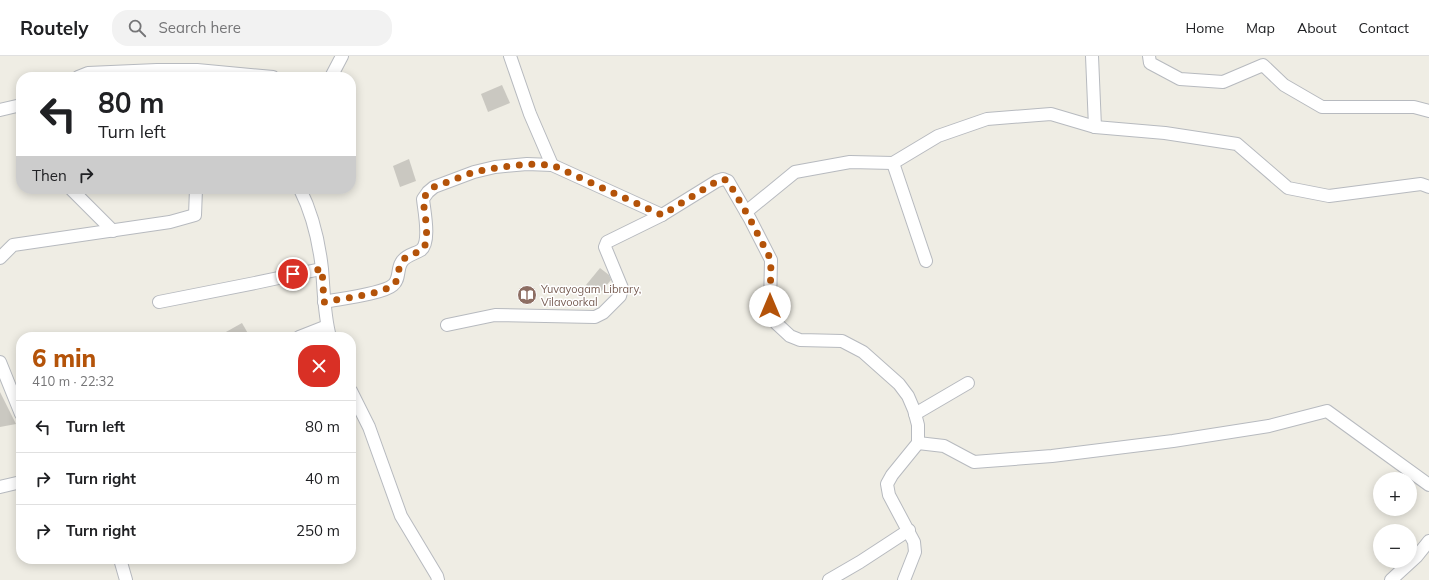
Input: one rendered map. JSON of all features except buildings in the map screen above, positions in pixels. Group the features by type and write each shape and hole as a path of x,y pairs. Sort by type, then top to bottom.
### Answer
{"street":[{"path":"334,72 342,56"},
{"path":"510,56 530,114 552,165"},
{"path":"1092,56 1095,127"},
{"path":"1149,56 1150,63 1180,79 1223,82 1263,65 1284,85 1322,107 1414,107 1429,111"},
{"path":"111,72 157,70 184,72"},
{"path":"0,110 16,105"},
{"path":"746,212 794,172 850,162 893,162 938,136 986,119 1051,114 1095,127 1165,133 1237,144 1288,188 1330,196 1421,184 1429,187"},
{"path":"893,162 926,260"},
{"path":"324,302 382,290 392,286 398,277 401,263 407,257 422,249 427,240 423,199 428,192 434,187 474,172 527,164 552,165 662,215"},
{"path":"447,325 495,315 595,317 603,313 620,296 622,288 605,247 607,242 662,215 717,181 723,179 728,181 771,260 770,306 776,323 790,336 800,340 842,341 864,352 899,384 908,396 918,425 918,443 892,475 887,484 888,495 909,530 914,542 915,552 904,580"},
{"path":"76,194 113,231"},
{"path":"0,258 13,245 170,222 195,215 196,194"},
{"path":"302,194 317,241 322,269 328,331"},
{"path":"159,302 322,269"},
{"path":"0,362 16,402"},
{"path":"915,414 968,383"},
{"path":"356,401 369,427 401,516 438,580"},
{"path":"918,443 944,446 974,462 1052,456 1172,441 1269,426 1327,412 1429,485"},
{"path":"0,487 16,483"},
{"path":"829,580 909,530"},
{"path":"1391,580 1418,556 1429,541"},
{"path":"121,564 126,580"}],"place":[{"name":"Yuvayogam Library, Vilavoorkal","path":"527,295"}],"route":[{"path":"293,274 322,269 324,302 382,290 392,286 398,277 401,263 407,257 422,249 427,240 423,199 434,187 474,172 495,168 527,164 552,165 662,215 717,181 723,179 728,181 771,260 770,306"}]}
